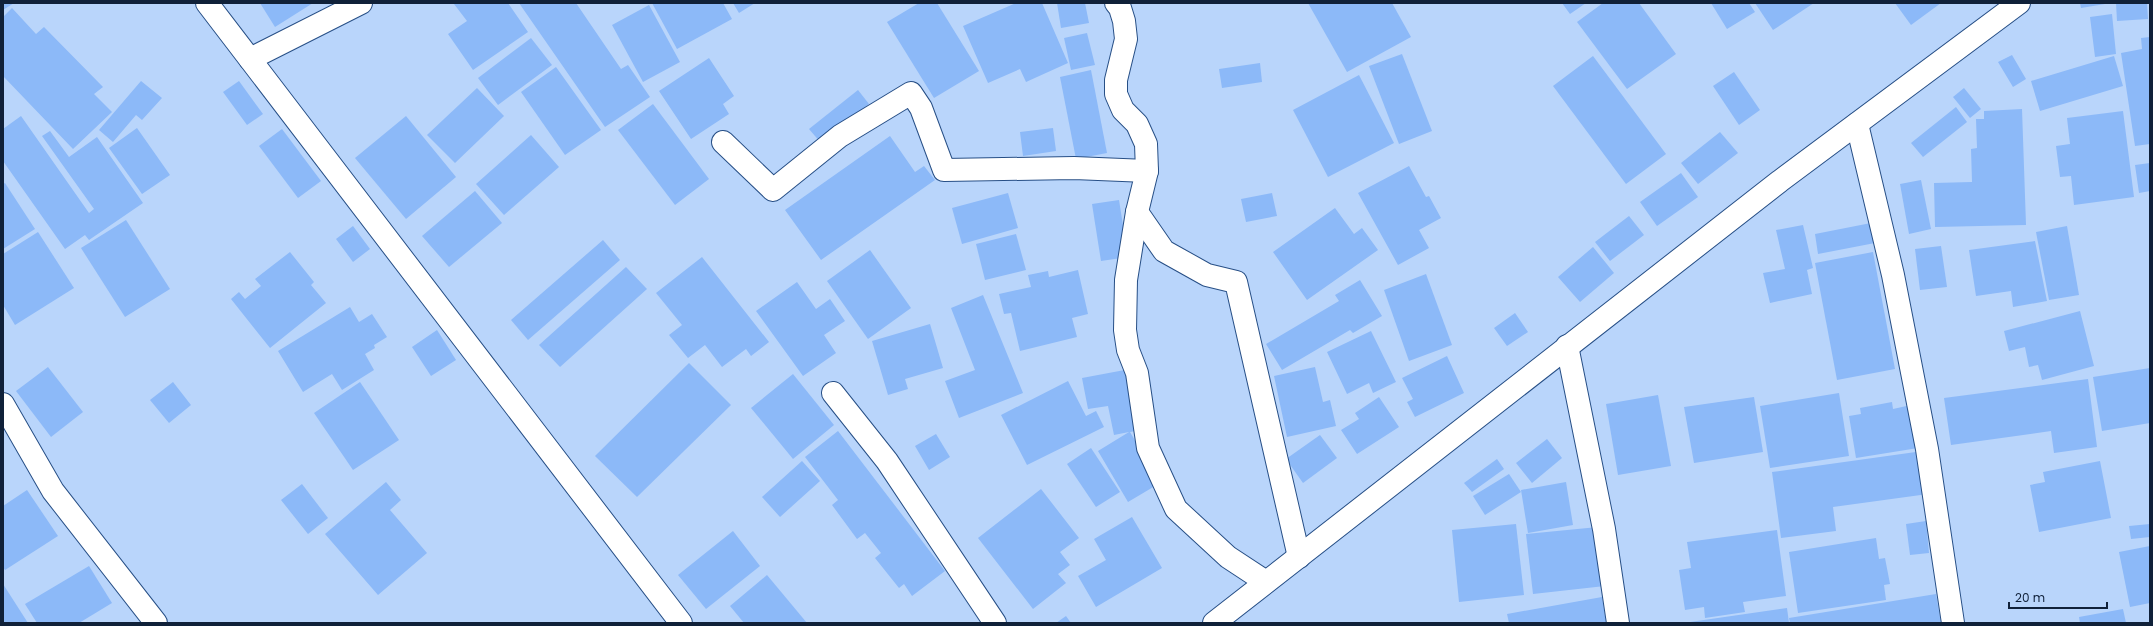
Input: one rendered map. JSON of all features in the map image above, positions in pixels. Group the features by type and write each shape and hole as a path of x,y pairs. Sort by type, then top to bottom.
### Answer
{"street":[{"path":"207,3 681,623"},
{"path":"250,59 361,3"},
{"path":"1116,3 1120,8 1124,21 1126,39 1116,80 1116,94 1123,110 1137,124 1146,144 1147,170 1137,212 1126,280 1125,330 1128,350 1137,373 1148,448 1176,509 1228,557 1266,582"},
{"path":"1214,623 1568,346 1857,124 2019,3"},
{"path":"723,142 773,190 840,136 911,93 921,108 944,170 1074,168 1147,170"},
{"path":"1857,124 1893,275 1922,426 1953,623"},
{"path":"1137,212 1164,252 1207,275 1236,282 1299,557"},
{"path":"1568,346 1604,529 1618,623"},
{"path":"833,392 887,461 995,623"},
{"path":"3,404 53,490 156,623"}],"building":[{"path":"3,3 14,3 3,10"},
{"path":"260,3 313,3 275,27"},
{"path":"508,3 528,32 473,70 448,34 467,21 454,4"},
{"path":"519,3 576,3 621,69 628,65 650,97 605,127"},
{"path":"652,3 723,3 732,19 677,49"},
{"path":"733,3 755,3 739,13"},
{"path":"919,3 937,3 979,71 934,98 887,22"},
{"path":"1016,3 1042,3 1068,63 1026,82 1020,69 988,83 963,26"},
{"path":"1057,3 1085,3 1089,23 1061,28"},
{"path":"1308,3 1392,3 1411,37 1347,72"},
{"path":"1562,3 1586,3 1570,14"},
{"path":"1603,3 1639,3 1676,54 1627,89 1577,22"},
{"path":"1711,3 1749,3 1755,12 1727,29"},
{"path":"1755,3 1814,3 1773,30"},
{"path":"1895,3 1941,3 1911,25"},
{"path":"2080,3 2105,3 2105,4 2081,8"},
{"path":"2116,3 2147,3 2148,19 2117,21"},
{"path":"649,5 680,62 643,82 612,25"},
{"path":"12,8 36,34 44,27 103,87 94,94 112,112 73,149 3,76 3,17"},
{"path":"2112,14 2116,54 2095,57 2090,17"},
{"path":"1087,33 1095,65 1071,70 1064,38"},
{"path":"2150,37 2150,144 2135,146 2121,53 2142,49 2141,38"},
{"path":"531,38 552,65 498,105 478,78"},
{"path":"1402,54 1432,131 1399,144 1369,66"},
{"path":"2012,55 2026,79 2013,87 1998,62"},
{"path":"1593,56 1666,154 1626,184 1553,86"},
{"path":"2114,56 2123,86 2040,111 2031,81"},
{"path":"709,58 734,96 723,104 729,114 691,139 659,91"},
{"path":"1260,63 1262,82 1222,88 1219,69"},
{"path":"556,67 601,130 565,155 521,92"},
{"path":"1091,70 1107,153 1076,159 1060,77"},
{"path":"1734,72 1760,110 1739,125 1713,86"},
{"path":"1359,75 1394,143 1328,177 1293,110"},
{"path":"141,81 162,98 142,120 136,115 113,142 99,130"},
{"path":"239,81 263,114 247,125 223,92"},
{"path":"477,88 504,116 455,163 427,135"},
{"path":"1964,88 1981,109 1970,118 1953,97"},
{"path":"858,90 869,104 821,143 809,129"},
{"path":"653,104 709,179 675,205 618,130"},
{"path":"1956,107 1967,122 1923,157 1911,143"},
{"path":"2022,109 2026,225 1935,227 1934,183 1972,182 1971,149 1977,148 1976,119 1984,119 1984,111"},
{"path":"2123,111 2134,197 2074,205 2071,176 2060,177 2056,146 2070,144 2067,118"},
{"path":"21,116 89,213 94,209 42,136 50,131 69,157 97,137 143,203 89,240 85,235 65,249 3,161 3,129"},
{"path":"406,116 456,177 406,219 355,158"},
{"path":"137,128 170,175 142,194 109,148"},
{"path":"1053,128 1056,151 1023,156 1020,132"},
{"path":"282,129 321,181 298,198 259,146"},
{"path":"1720,132 1738,153 1698,184 1681,163"},
{"path":"531,135 559,167 504,215 476,184"},
{"path":"890,136 915,172 924,166 935,180 821,260 785,210"},
{"path":"2150,163 2150,191 2139,193 2135,165"},
{"path":"1409,166 1426,197 1429,196 1441,218 1419,230 1429,248 1398,265 1358,193"},
{"path":"1681,173 1698,197 1657,226 1640,202"},
{"path":"1921,180 1931,229 1909,234 1900,184"},
{"path":"5,183 35,229 3,249 3,184"},
{"path":"475,191 502,223 449,267 422,236"},
{"path":"1008,193 1018,228 962,244 952,208"},
{"path":"1272,193 1277,216 1246,222 1241,199"},
{"path":"1119,200 1128,257 1101,261 1092,204"},
{"path":"1335,208 1354,234 1362,228 1378,250 1307,300 1273,252"},
{"path":"1629,216 1644,235 1610,261 1595,242"},
{"path":"126,220 170,289 125,317 81,248"},
{"path":"1871,223 1875,243 1818,254 1815,234"},
{"path":"1803,225 1813,268 1807,270 1812,294 1770,303 1763,273 1785,269 1776,230"},
{"path":"353,226 370,249 353,262 336,239"},
{"path":"2067,226 2079,295 2049,300 2036,232"},
{"path":"38,232 74,288 15,325 3,305 3,254"},
{"path":"1016,234 1026,270 985,280 976,244"},
{"path":"603,240 620,260 528,340 511,320"},
{"path":"2035,241 2047,301 2013,307 2011,291 1976,296 1969,250"},
{"path":"1941,246 1947,287 1920,290 1915,249"},
{"path":"1593,247 1614,273 1580,302 1558,277"},
{"path":"870,250 911,308 868,339 827,281"},
{"path":"290,252 314,282 311,285 326,303 270,348 231,299 239,292 245,299 261,286 255,279"},
{"path":"1873,252 1895,369 1837,380 1815,263"},
{"path":"702,257 769,342 751,356 746,349 722,367 705,345 688,358 669,335 682,325 656,293"},
{"path":"626,267 647,289 560,367 539,345"},
{"path":"1078,270 1088,314 1072,318 1077,337 1020,351 1011,313 1004,314 999,294 1031,287 1028,275 1048,271 1049,277"},
{"path":"1426,274 1452,345 1409,361 1384,290"},
{"path":"1360,280 1382,316 1353,333 1350,330 1282,370 1266,344 1339,301 1335,295"},
{"path":"797,282 816,309 830,299 845,321 824,335 836,353 803,376 756,311"},
{"path":"983,295 1023,393 959,418 945,381 975,370 951,308"},
{"path":"350,307 359,322 372,314 387,337 374,345 375,348 365,354 374,370 342,390 332,374 303,392 278,351"},
{"path":"2080,311 2094,366 2042,380 2038,365 2029,367 2025,347 2009,351 2004,331"},
{"path":"1515,313 1528,332 1507,346 1494,328"},
{"path":"930,324 943,368 905,379 908,389 888,395 872,341"},
{"path":"437,330 456,360 431,376 412,347"},
{"path":"1371,331 1396,382 1373,393 1369,383 1347,394 1327,352"},
{"path":"1447,356 1464,393 1415,417 1407,402 1413,399 1402,378"},
{"path":"689,363 731,405 637,497 595,456"},
{"path":"48,367 83,412 51,437 16,391"},
{"path":"1315,367 1323,402 1330,400 1336,426 1287,437 1274,376"},
{"path":"2150,368 2150,423 2102,431 2093,377"},
{"path":"1130,369 1141,430 1130,432 1160,483 1128,502 1098,451 1129,432 1114,435 1108,406 1088,409 1082,378"},
{"path":"793,374 834,425 793,459 751,408"},
{"path":"2088,379 2097,447 2054,453 2051,431 1951,445 1944,398"},
{"path":"1068,381 1086,416 1096,411 1104,427 1027,465 1001,415"},
{"path":"173,382 191,405 169,423 150,400"},
{"path":"360,382 399,440 353,470 314,413"},
{"path":"1839,393 1849,456 1770,468 1760,406"},
{"path":"1658,395 1671,466 1618,475 1606,404"},
{"path":"1379,397 1399,427 1357,454 1341,430 1359,419 1355,413"},
{"path":"1754,397 1763,452 1694,463 1684,407"},
{"path":"1892,402 1893,409 1911,405 1918,448 1856,458 1849,416 1861,414 1860,408"},
{"path":"838,431 945,571 912,596 904,584 899,588 875,558 881,553 865,533 857,539 832,505 838,500 805,457"},
{"path":"936,434 950,457 929,470 915,446"},
{"path":"1320,435 1337,458 1303,483 1286,459"},
{"path":"1547,439 1562,458 1532,483 1516,463"},
{"path":"1091,448 1120,492 1096,507 1067,464"},
{"path":"1923,451 1928,494 1833,507 1836,531 1781,538 1772,472"},
{"path":"1497,459 1504,469 1472,492 1464,483"},
{"path":"802,461 820,481 780,517 762,497"},
{"path":"2100,461 2111,518 2039,532 2030,485 2045,482 2043,472"},
{"path":"1509,474 1521,492 1485,515 1473,496"},
{"path":"386,482 401,500 390,510 427,553 378,595 325,534"},
{"path":"1566,482 1573,525 1528,533 1521,490"},
{"path":"302,484 328,518 308,534 281,500"},
{"path":"1041,489 1079,538 1060,552 1070,565 1058,574 1066,583 1033,609 978,538"},
{"path":"27,490 58,536 5,570 3,567 3,506"},
{"path":"1132,517 1162,568 1096,607 1078,576 1106,560 1094,539"},
{"path":"1926,521 1929,553 1910,555 1906,524"},
{"path":"1516,524 1524,595 1459,602 1452,530"},
{"path":"2150,524 2150,537 2131,539 2129,526"},
{"path":"1598,527 1605,586 1533,594 1526,534"},
{"path":"1777,530 1786,596 1743,602 1745,612 1705,618 1704,607 1685,610 1679,570 1691,568 1687,542"},
{"path":"733,531 760,566 706,609 678,575"},
{"path":"1876,538 1879,559 1885,558 1890,584 1884,585 1886,600 1798,613 1789,552"},
{"path":"2150,546 2150,603 2130,607 2119,552"},
{"path":"89,566 112,603 79,623 37,623 25,604"},
{"path":"767,575 807,623 744,623 730,606"},
{"path":"3,584 28,623 3,623"},
{"path":"1936,594 1941,623 1790,623 1789,618"},
{"path":"1602,597 1606,623 1509,623 1507,614"},
{"path":"1787,608 1789,623 1690,623 1690,622"},
{"path":"2123,609 2126,623 2080,623 2079,617"},
{"path":"1066,616 1071,623 1056,623"}]}
